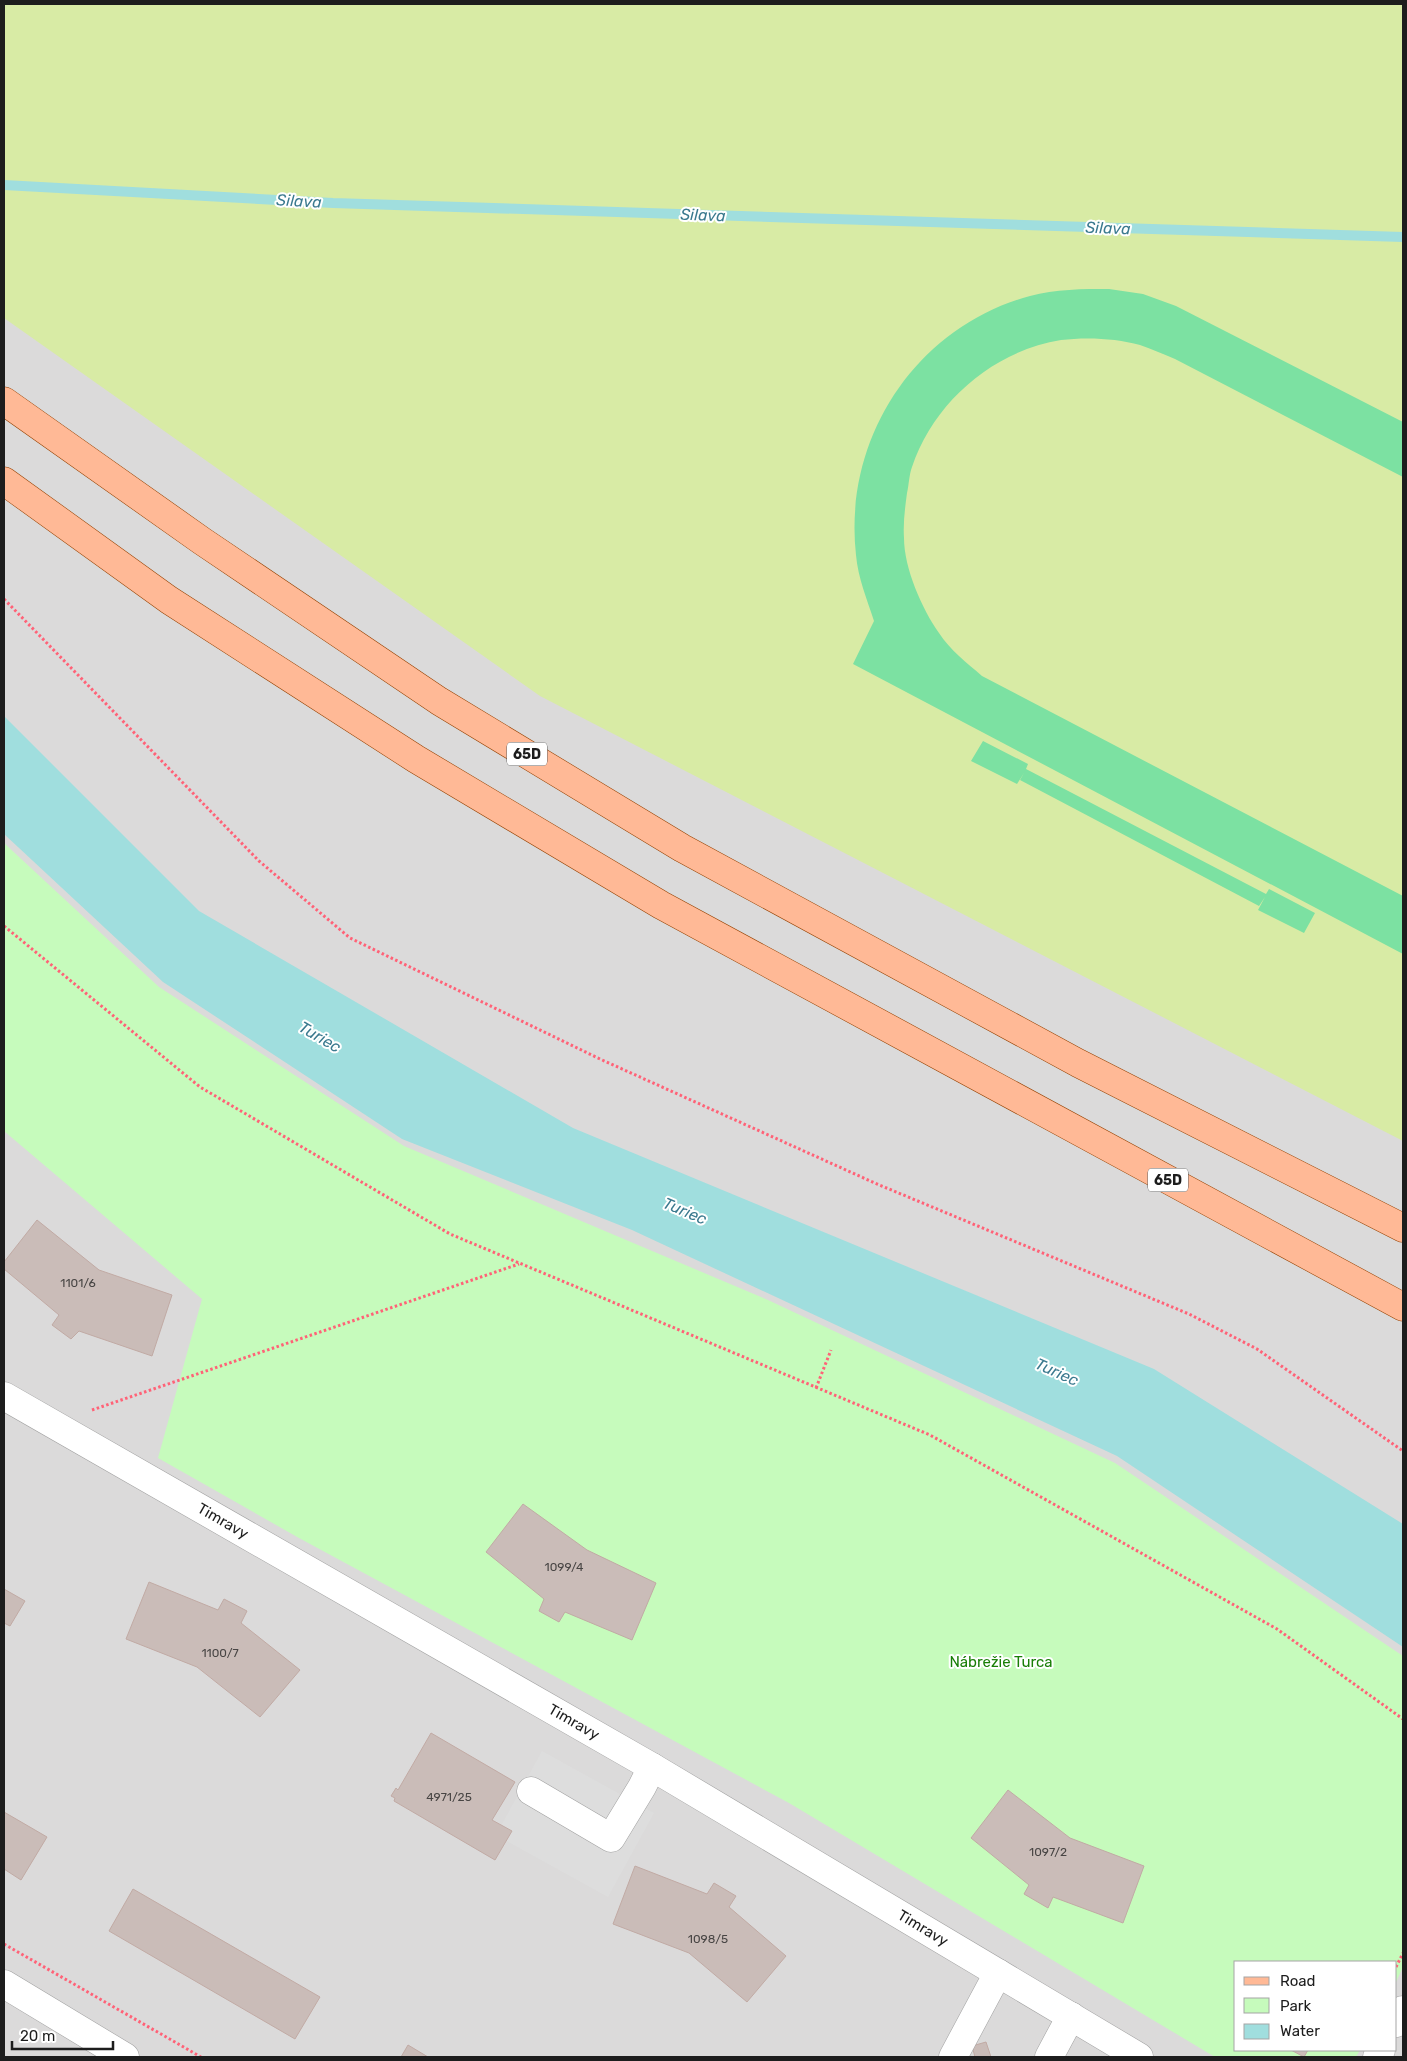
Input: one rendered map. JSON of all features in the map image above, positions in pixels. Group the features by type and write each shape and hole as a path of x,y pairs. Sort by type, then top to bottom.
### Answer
{"main road":[{"name":"65D","path":"4,401 202,541 439,701 682,848 1078,1063 1403,1228"},
{"name":"65D","path":"4,481 169,600 425,764 661,905 1403,1306"}],"street":[{"name":"Timravy","path":"4,1396 652,1767 1139,2057"},
{"path":"531,1791 611,1838 652,1767"},
{"path":"953,2057 998,1973"},
{"path":"4,1984 125,2057"},
{"path":"1397,2021 1403,2010"},
{"path":"1049,2057 1071,2016"}],"path":[{"path":"4,599 259,861 350,938 600,1059 859,1176 1190,1314 1257,1349 1403,1451"},
{"path":"4,926 200,1087 450,1234 930,1435 1277,1630 1403,1719"},
{"path":"53,1424 519,1263"},
{"path":"816,1388 831,1350"},
{"path":"4,1944 201,2057"},
{"path":"1397,1965 1403,1952"}],"shaded area":[{"path":"4,4 1403,4 1403,2057 4,2057"},
{"path":"542,1751 654,1813 608,1897 496,1835"}],"green space":[{"path":"4,4 1403,4 1403,1141 540,696 4,318"},
{"path":"1109,289 1143,294 1176,306 1403,422 1403,477 1175,359 1144,347 1121,341 1090,338 1061,340 1036,346 1012,355 969,383 935,421 922,443 910,473 904,527 907,562 920,600 943,639 982,676 1403,896 1403,954 853,664 874,621 857,564 855,512 862,470 875,430 895,394 921,361 952,333 989,311 1030,296 1049,292"},
{"path":"983,741 1028,764 1026,769 1266,894 1269,889 1315,913 1304,933 1258,910 1265,897 1259,906 1020,780 1024,773 1017,784 971,761"},
{"name":"Nábrežie Turca","path":"4,843 159,987 404,1146 768,1300 1115,1463 1403,1656 1403,1967 1397,1980 1397,1961 1234,1961 1234,2051 1359,2051 1356,2057 1215,2057 789,1803 299,1538 158,1458 202,1299 4,1131"}],"water":[{"name":"Turiec","path":"4,716 199,911 573,1128 1154,1369 1403,1524 1403,1647 1117,1456 632,1230 402,1139 163,982 4,834"}],"building":[{"path":"37,1220 99,1270 172,1295 152,1356 79,1331 71,1339 52,1325 59,1315 4,1269 4,1262"},
{"path":"523,1504 587,1550 656,1583 632,1640 565,1612 559,1622 539,1611 544,1599 486,1552"},
{"path":"149,1582 218,1610 224,1599 247,1611 241,1623 300,1670 260,1717 197,1667 126,1639"},
{"path":"4,1589 25,1601 10,1626 4,1623"},
{"path":"431,1733 515,1782 492,1820 512,1831 495,1860 394,1801 395,1798 391,1796 396,1788 398,1790"},
{"path":"1008,1790 1070,1838 1144,1866 1123,1923 1053,1897 1048,1908 1024,1894 1029,1885 971,1838"},
{"path":"4,1812 47,1837 21,1880 4,1869"},
{"path":"635,1866 707,1894 714,1883 736,1896 729,1907 786,1956 747,2002 689,1953 613,1924"},
{"path":"133,1889 320,1997 295,2039 109,1931"},
{"path":"986,2042 991,2057 975,2057 972,2046"},
{"path":"408,2045 428,2057 401,2057"},
{"path":"1293,2051 1307,2051 1304,2057"}],"waterway":[{"name":"Silava","path":"4,185 333,203 1403,237"}]}
